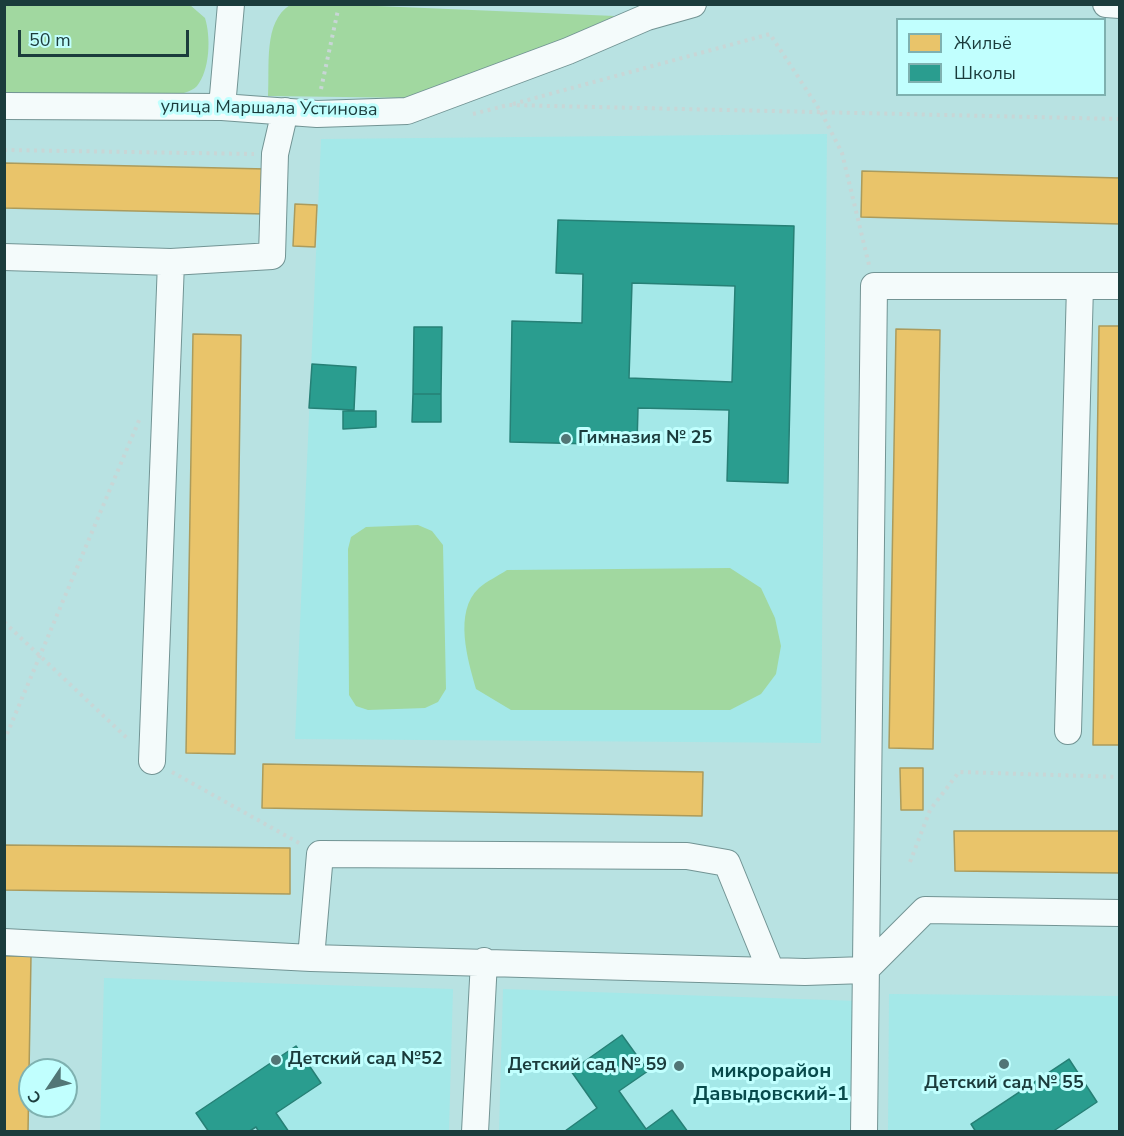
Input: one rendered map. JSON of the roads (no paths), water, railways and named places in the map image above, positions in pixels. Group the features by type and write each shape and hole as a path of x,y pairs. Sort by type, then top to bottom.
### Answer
{"street":[{"path":"222,107 231,4"},
{"name":"улица Маршала Устинова","path":"4,106 222,107 317,114 406,111 568,51 647,17 693,4"},
{"path":"1106,4 1119,5"},
{"path":"4,257 171,262 272,256 275,154 285,111"},
{"path":"152,761 171,262"},
{"path":"864,1131 874,286 1119,286"},
{"path":"1068,731 1080,286"},
{"path":"311,958 320,854 687,856 727,863 771,971"},
{"path":"4,942 311,958 484,961 771,971 865,970 925,910 1119,913"},
{"path":"475,1131 484,961"}],"place":[{"name":"Гимназия № 25","path":"566,439"},
{"name":"Детский сад №52","path":"276,1060"},
{"name":"Детский сад № 55","path":"1004,1064"},
{"name":"Детский сад № 59","path":"679,1066"}],"district":[{"name":"микрорайон Давыдовский-1","path":"771,1084"}]}
